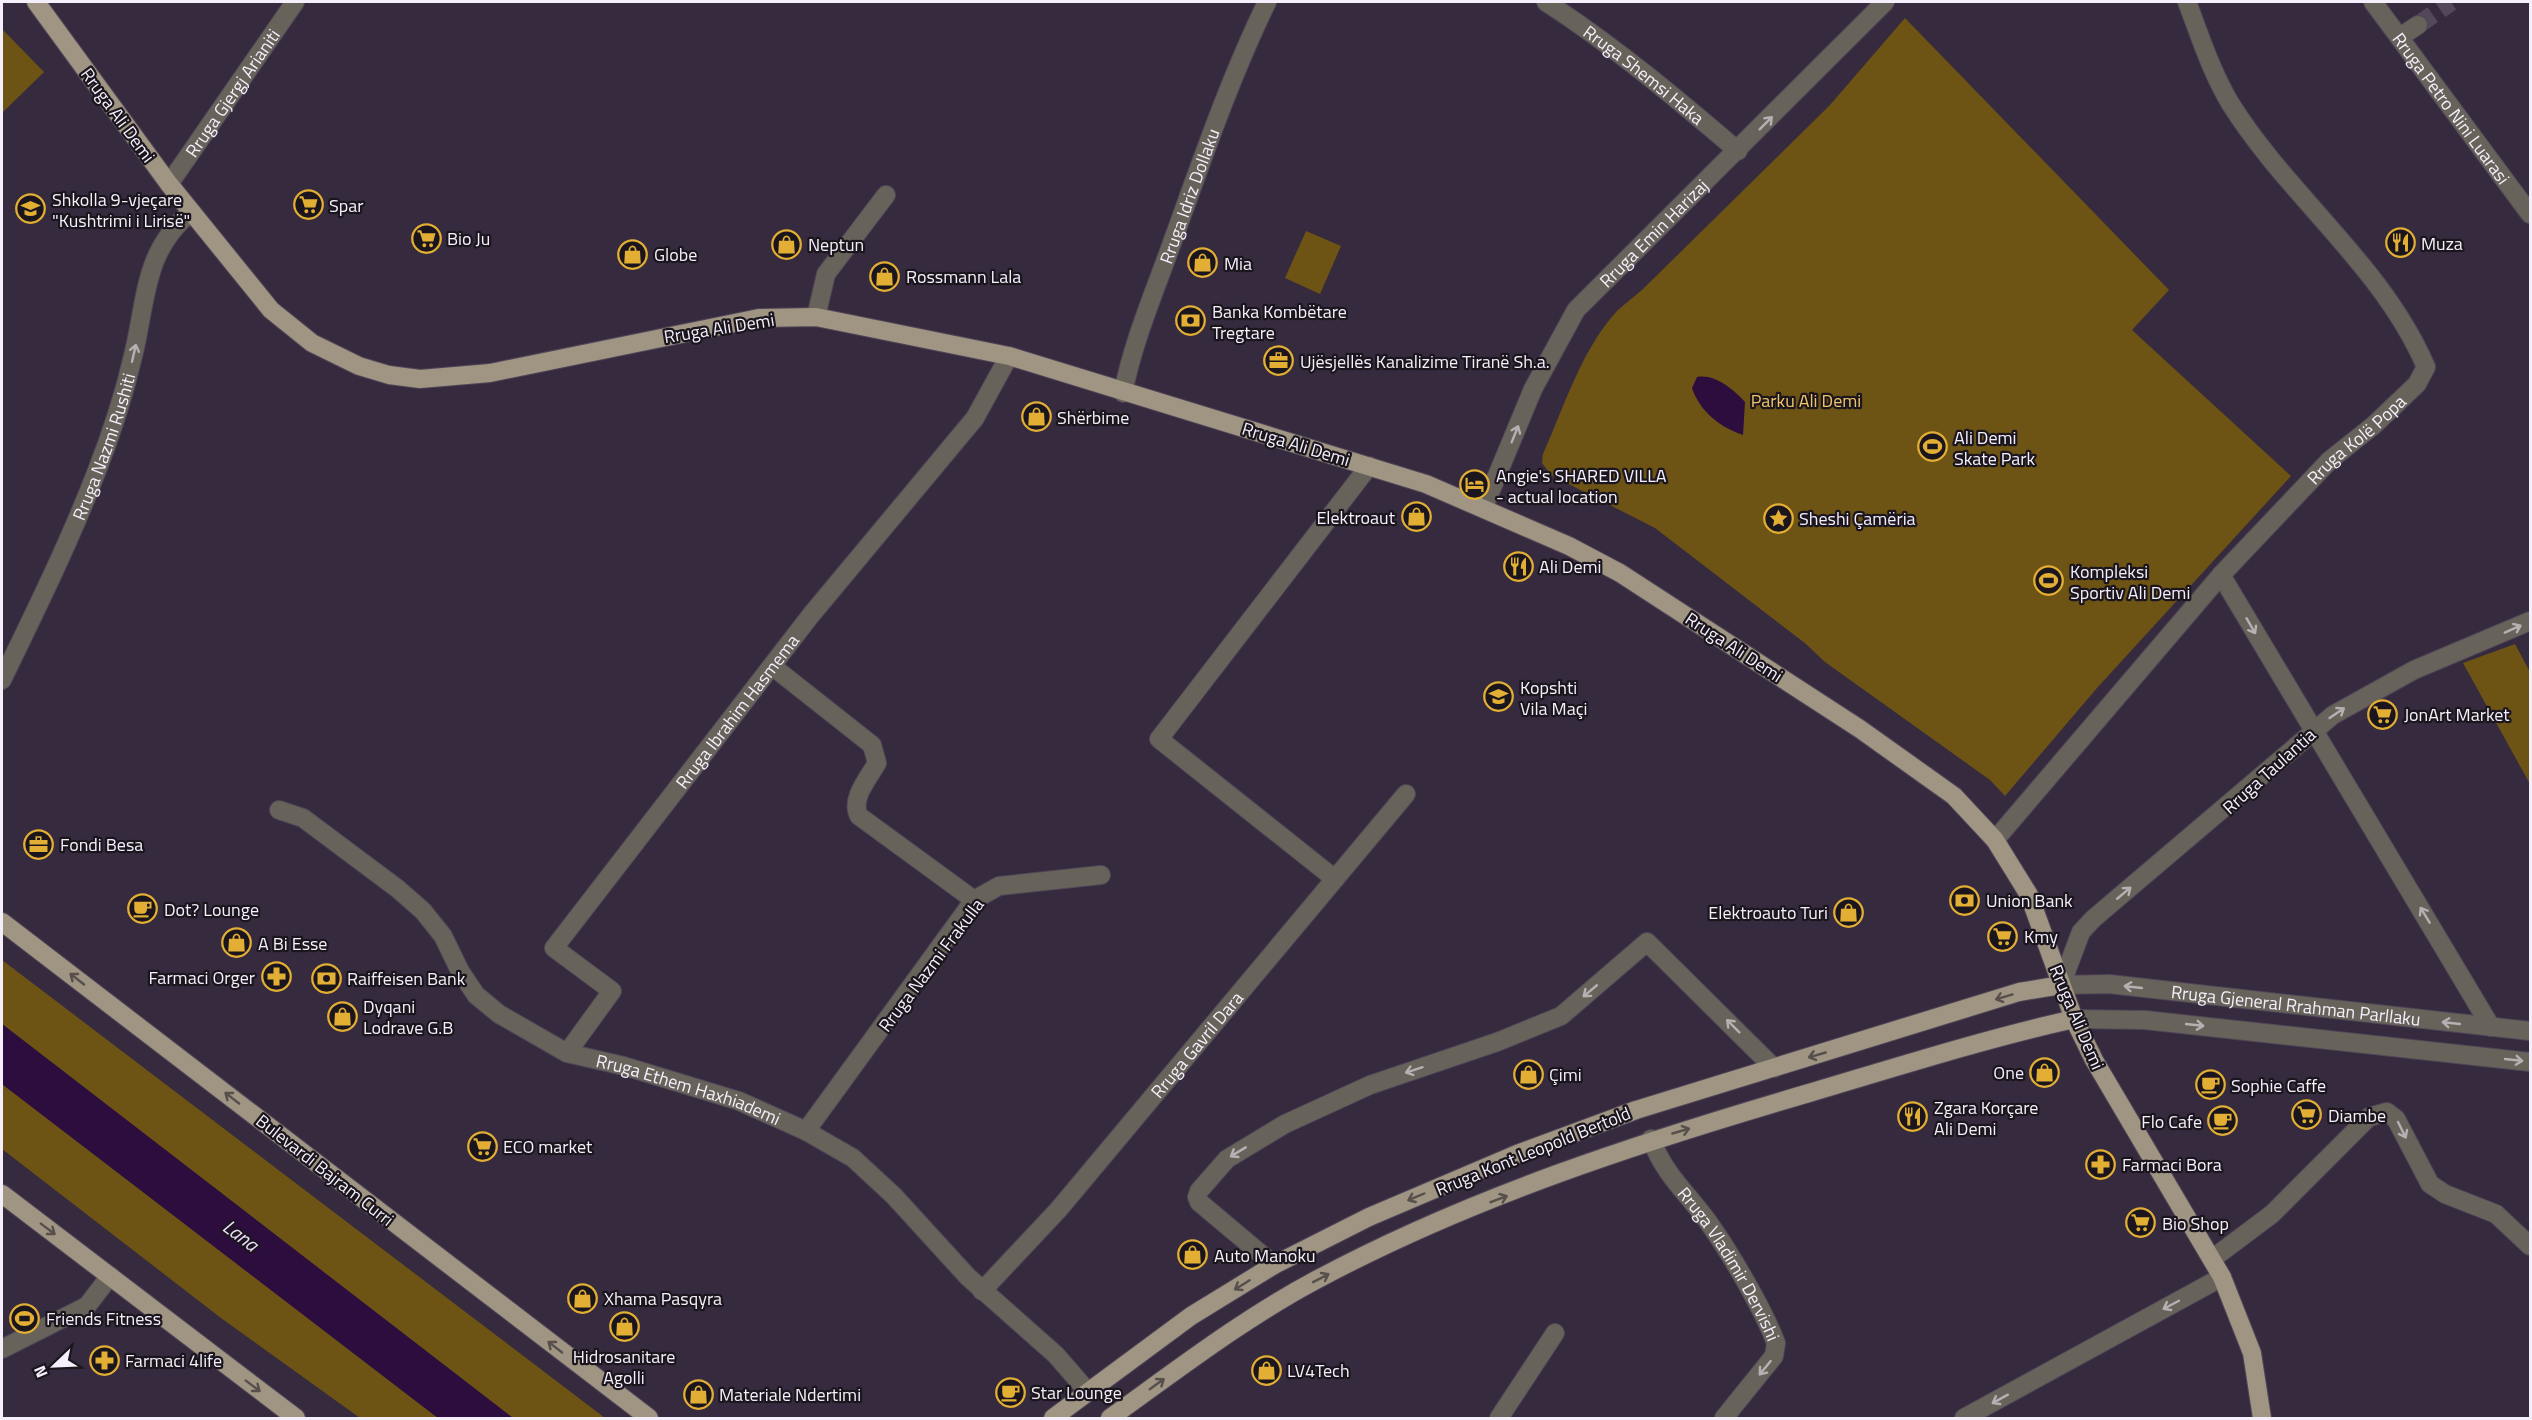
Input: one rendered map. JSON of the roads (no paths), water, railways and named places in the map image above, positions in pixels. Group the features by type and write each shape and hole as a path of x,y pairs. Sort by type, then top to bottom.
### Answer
{"main road":[{"name":"Rruga Ali Demi","path":"36,2 169,184 250,287 293,330 312,343 359,366 390,375 420,379 490,373 759,318 816,317 1009,356 1426,484 1484,507 1620,573 1860,729 1954,796 1995,840 2029,895 2074,1019 2124,1114 2222,1277 2252,1353 2262,1419"},
{"name":"Bulevardi Bajram Curri","path":"2,922 649,1419"},
{"name":"Rruga Kont Leopold Bertold","path":"1053,1419 1191,1316 1274,1265 1369,1217 1517,1154 1636,1110 2019,992 2061,985"},
{"name":"Rruga Kont Leopold Bertold","path":"1110,1419 1210,1345 1314,1281 1407,1234 1651,1140 1920,1060 2074,1019"},
{"path":"2,1194 296,1419"}],"street":[{"name":"Rruga Gjergj Arianiti","path":"169,184 295,2"},
{"name":"Rruga Idriz Dollaku","path":"1124,393 1132,354 1194,181 1248,39 1267,2"},
{"name":"Rruga Shemsi Haka","path":"1546,2 1592,32 1664,87 1738,151"},
{"name":"Rruga Emin Harizaj","path":"1484,507 1533,389 1576,310 1885,2"},
{"name":"Rruga Kolë Popa","path":"1995,840 2221,575 2330,460 2374,425 2417,384 2426,367 2414,338 2379,290 2282,172 2231,104 2218,81 2187,2"},
{"name":"Rruga Petro Nini Luarasi","path":"2373,2 2530,214"},
{"path":"2400,37 2418,25"},
{"path":"816,317 826,274 886,195"},
{"name":"Rruga Nazmi Rushiti","path":"2,680 56,565 96,472 125,387 148,281 157,253 172,228 191,212"},
{"name":"Rruga Ibrahim Hasmema","path":"567,1053 612,991 554,948 772,666 975,418 1009,356"},
{"path":"1335,879 1160,739 1369,466"},
{"path":"2221,575 2491,1027"},
{"name":"Rruga Taulantia","path":"2061,985 2081,932 2093,919 2228,807 2313,731 2347,706 2389,682 2530,621"},
{"path":"772,666 872,745 877,763 856,800 855,808 859,816 975,900"},
{"name":"Rruga Gavril Dara","path":"982,1292 1059,1209 1406,794"},
{"name":"Rruga Ethem Haxhiademi","path":"279,810 303,818 398,889 423,911 443,936 460,971 476,994 499,1014 567,1053 624,1066 739,1101 806,1131 853,1158 894,1196 982,1292 1056,1355 1088,1392"},
{"name":"Rruga Nazmi Frakulla","path":"806,1131 975,900 999,886 1101,875"},
{"path":"1274,1265 1197,1197 1199,1191 1227,1159 1285,1124 1370,1084 1497,1042 1561,1016 1647,942 1774,1068"},
{"name":"Rruga Gjeneral Rrahman Parllaku","path":"2061,985 2109,984 2530,1031"},
{"name":"Rruga Gjeneral Rrahman Parllaku","path":"2074,1019 2145,1020 2530,1062"},
{"path":"2212,1259 2272,1214 2369,1117 2387,1112 2396,1119 2430,1184 2445,1194 2496,1214 2530,1246"},
{"name":"Rruga Vladimir Dervishi","path":"1651,1140 1658,1158 1672,1181 1711,1225 1776,1343 1774,1356 1724,1419"},
{"path":"2,1349 87,1306 110,1276"},
{"path":"1964,1419 2222,1277"},
{"path":"1498,1419 1555,1333"}],"water":[{"path":"1697,377 1717,380 1745,402 1743,435 1726,428 1712,418 1700,404 1692,388"},
{"name":"Lana","path":"2,1024 513,1418 438,1418 2,1084"}],"tunnel":[{"path":"2418,25 2451,2"}],"place":[{"name":"Spar","path":"308,205"},
{"name":"Shkolla 9-vjeçare \"Kushtrimi i Lirisë\"","path":"31,209"},
{"name":"Bio Ju","path":"426,238"},
{"name":"Muza","path":"2400,243"},
{"name":"Neptun","path":"787,244"},
{"name":"Globe","path":"633,254"},
{"name":"Mia","path":"1203,263"},
{"name":"Rossmann Lala","path":"885,276"},
{"name":"Banka Kombëtare Tregtare","path":"1191,321"},
{"name":"Ujësjellës Kanalizime Tiranë Sh.a.","path":"1279,361"},
{"name":"Shërbime","path":"1036,417"},
{"name":"Ali Demi Skate Park","path":"1933,447"},
{"name":"Angie's SHARED VILLA - actual location","path":"1475,485"},
{"name":"Elektroaut","path":"1416,517"},
{"name":"Sheshi Çamëria","path":"1778,518"},
{"name":"Ali Demi","path":"1518,566"},
{"name":"Kompleksi Sportiv Ali Demi","path":"2049,581"},
{"name":"Kopshti Vila Maçi","path":"1499,697"},
{"name":"JonArt Market","path":"2383,714"},
{"name":"Fondi Besa","path":"39,844"},
{"name":"Union Bank","path":"1965,900"},
{"name":"Dot? Lounge","path":"143,909"},
{"name":"Elektroauto Turi","path":"1849,912"},
{"name":"Kmy","path":"2003,936"},
{"name":"A Bi Esse","path":"237,943"},
{"name":"Farmaci Orger","path":"276,977"},
{"name":"Raiffeisen Bank","path":"326,978"},
{"name":"Dyqani Lodrave G.B","path":"342,1016"},
{"name":"One","path":"2045,1072"},
{"name":"Çimi","path":"1528,1074"},
{"name":"Sophie Caffe","path":"2210,1085"},
{"name":"Diambe","path":"2307,1115"},
{"name":"Zgara Korçare Ali Demi","path":"1913,1117"},
{"name":"Flo Cafe","path":"2223,1121"},
{"name":"ECO market","path":"482,1146"},
{"name":"Farmaci Bora","path":"2101,1164"},
{"name":"Bio Shop","path":"2141,1223"},
{"name":"Auto Manoku","path":"1193,1255"},
{"name":"Xhama Pasqyra","path":"583,1298"},
{"name":"Friends Fitness","path":"25,1318"},
{"name":"Hidrosanitare Agolli","path":"624,1327"},
{"name":"Farmaci 4life","path":"104,1360"},
{"name":"LV4Tech","path":"1266,1370"},
{"name":"Star Lounge","path":"1010,1392"},
{"name":"Materiale Ndertimi","path":"698,1394"}],"park label":[{"name":"Parku Ali Demi","path":"1806,400"}]}
